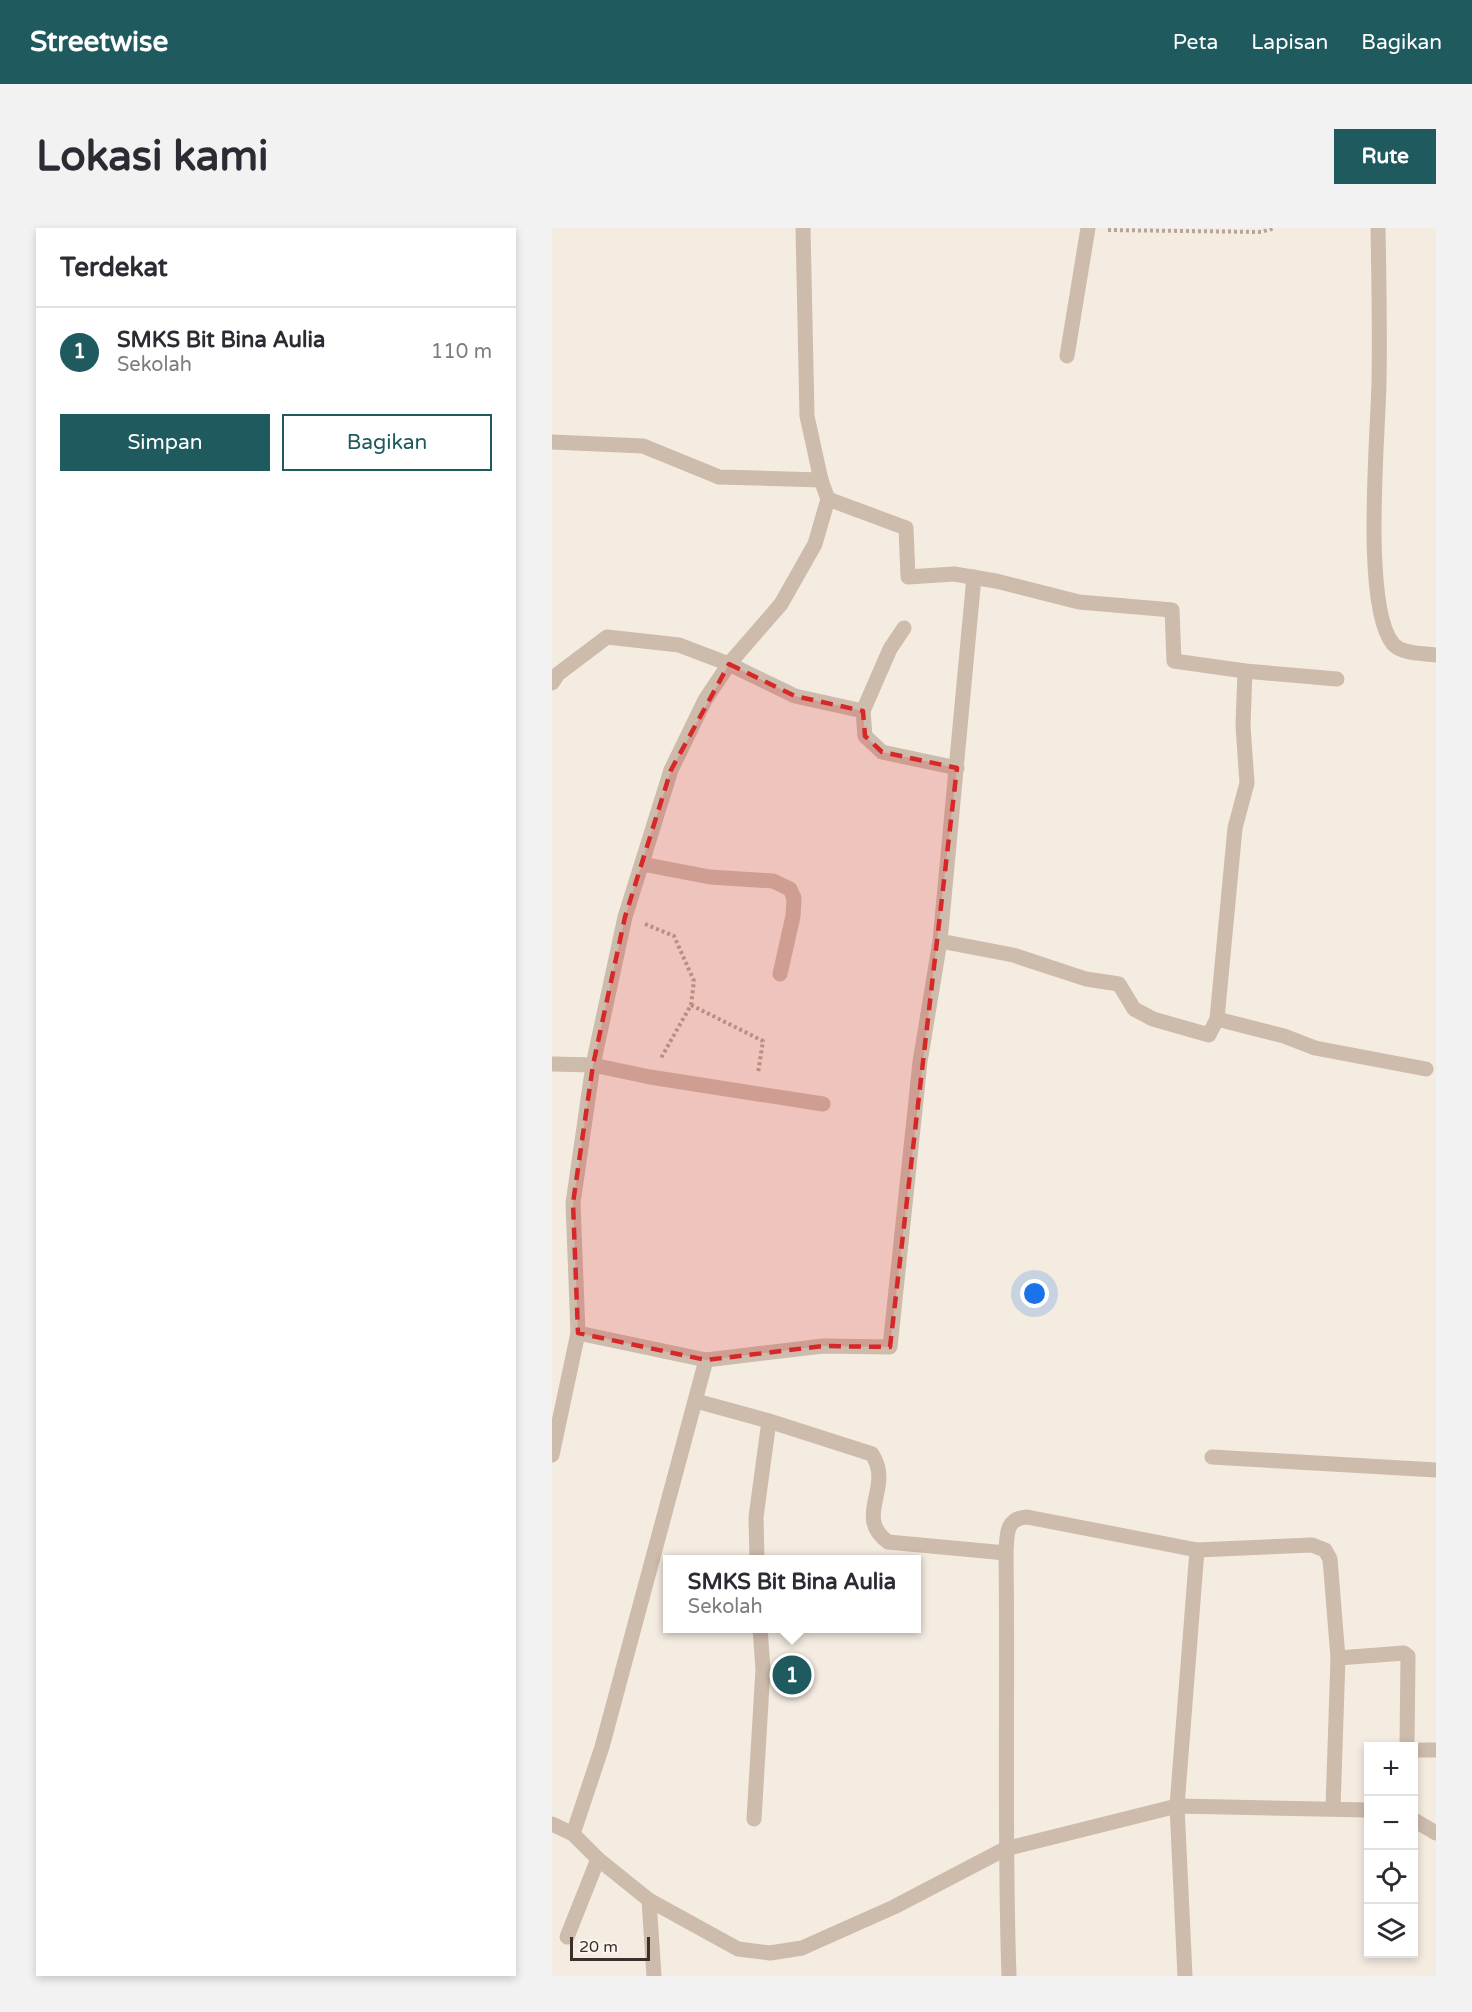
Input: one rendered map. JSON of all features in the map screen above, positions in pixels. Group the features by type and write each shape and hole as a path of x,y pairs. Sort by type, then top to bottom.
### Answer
{"street":[{"path":"552,1455 578,1333 573,1203 593,1065 625,917 671,770 705,700 729,664 781,604 815,544 828,500 821,480 807,416 802,228"},
{"path":"1378,228 1379,384 1374,491 1379,615 1392,643 1399,648 1436,655"},
{"path":"1068,356 1089,229"},
{"path":"552,442 643,446 719,477 821,480"},
{"path":"828,500 906,528 908,577 954,574 1050,593 1079,602 1172,610 1174,661 1245,671 1336,679"},
{"path":"578,1333 705,1360 823,1346 890,1347 920,1062 940,941 974,577"},
{"path":"904,628 890,649 863,711 865,736 882,752 957,768"},
{"path":"552,683 558,674 607,637 679,645 729,664 795,696 863,711"},
{"path":"940,941 1013,955 1086,979 1119,984 1134,1009 1153,1019 1209,1035 1217,1019 1235,828 1247,783 1244,726 1245,671"},
{"path":"642,864 710,877 773,881 790,889 794,898 793,916 780,974"},
{"path":"1217,1019 1284,1036 1315,1048 1426,1069"},
{"path":"552,1064 593,1065 650,1077 823,1104"},
{"path":"573,1834 603,1747 705,1360"},
{"path":"696,1401 769,1421 872,1455 878,1464 880,1474 872,1523 877,1534 888,1542 1006,1553"},
{"path":"757,1555 756,1517 769,1421"},
{"path":"1212,1457 1436,1470"},
{"path":"1010,1976 1005,1849 1009,1736 1006,1553 1008,1526 1020,1518 1027,1517 1197,1550 1312,1545 1325,1550 1330,1559 1338,1658 1333,1808"},
{"path":"1185,1976 1177,1806 1197,1550"},
{"path":"754,1819 763,1668 760,1633"},
{"path":"1338,1658 1404,1653 1408,1656 1407,1742"},
{"path":"1418,1750 1436,1750"},
{"path":"552,1824 573,1834 598,1859 649,1900 738,1949 770,1953 802,1948 894,1907 1005,1849 1177,1806 1364,1810"},
{"path":"1418,1823 1436,1833"},
{"path":"567,1937 598,1859"},
{"path":"649,1900 654,1976"}],"path":[{"path":"1089,229 1261,232 1275,228"},
{"path":"625,917 674,936 694,981 691,1005 650,1077"},
{"path":"691,1005 762,1041 756,1094"}],"highlighted area":[{"path":"729,664 795,696 863,711 865,736 882,752 957,768 890,1347 823,1346 706,1360 578,1333 573,1203 593,1065 625,917 671,770"}],"place":[{"name":"SMKS Bit Bina Aulia","path":"792,1675"}]}
